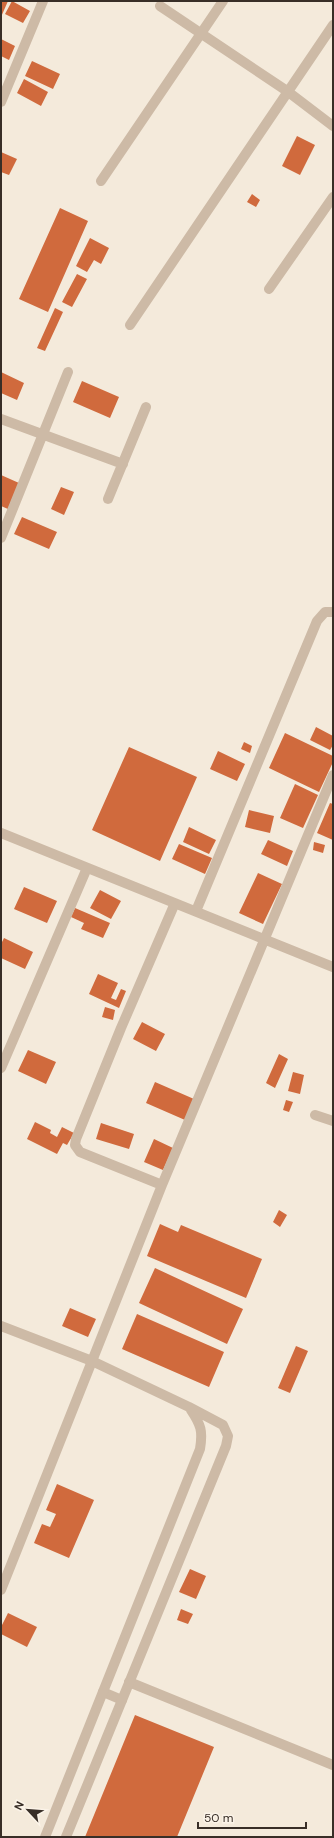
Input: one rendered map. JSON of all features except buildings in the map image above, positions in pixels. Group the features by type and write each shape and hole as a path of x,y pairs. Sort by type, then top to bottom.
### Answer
{"street":[{"path":"1,102 43,1"},
{"path":"101,181 223,1"},
{"path":"160,6 287,91 333,126"},
{"path":"130,325 333,24"},
{"path":"269,289 333,197"},
{"path":"1,538 68,372"},
{"path":"108,499 146,407"},
{"path":"1,419 123,464"},
{"path":"196,912 317,621 325,612 333,612"},
{"path":"1,1590 162,1185 333,775"},
{"path":"1,833 333,967"},
{"path":"1,1068 87,868"},
{"path":"162,1185 80,1152 76,1145 76,1139 121,1028 175,903"},
{"path":"315,1115 333,1121"},
{"path":"1,1326 92,1361 189,1407 222,1425 228,1436 226,1446 66,1837"},
{"path":"45,1837 200,1449 202,1439 200,1424 189,1407"},
{"path":"129,1682 333,1765"},
{"path":"103,1692 122,1700"}]}
